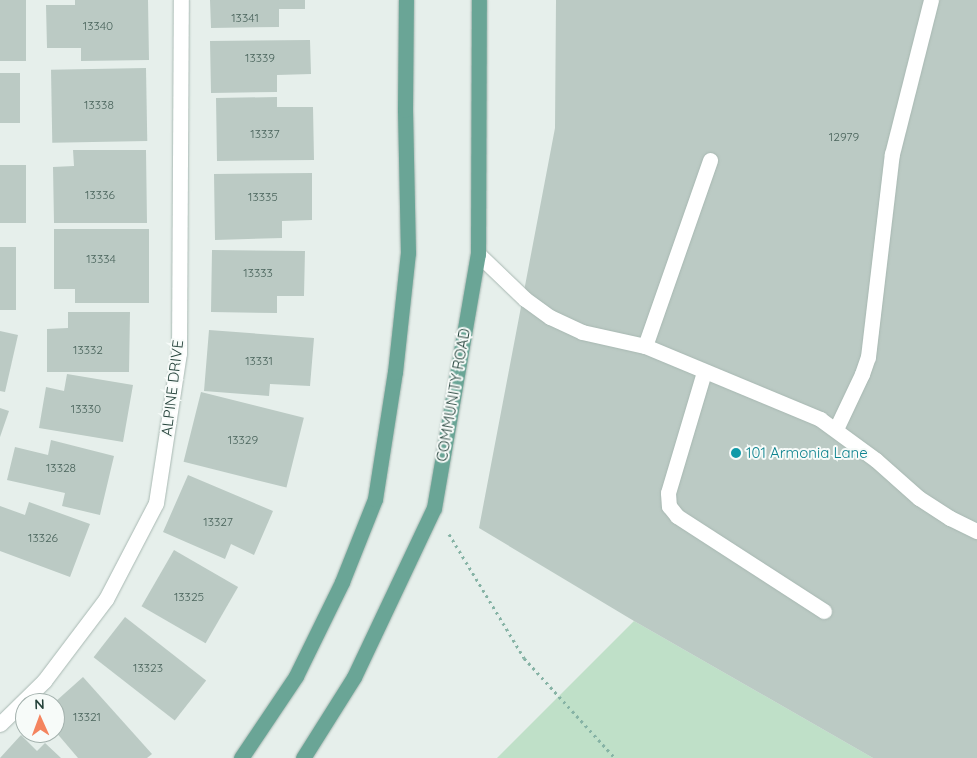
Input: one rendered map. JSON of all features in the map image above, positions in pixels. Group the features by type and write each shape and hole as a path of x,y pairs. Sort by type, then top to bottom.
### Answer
{"main road":[{"path":"241,758 296,676 342,582 375,499 395,372 408,254 405,110 406,0"},
{"name":"COMMUNITY ROAD","path":"303,758 354,676 434,508 478,254 479,0"}],"lane":[{"name":"ALPINE DRIVE","path":"0,724 44,682 106,599 156,503 179,353 181,0"},
{"path":"836,429 868,357 892,154 931,0"},
{"path":"645,346 710,160"},
{"path":"478,254 525,300 550,317 582,332 645,346 804,412 836,429 876,460 919,498 950,518 977,530"},
{"path":"704,372 668,493 669,506 677,516 824,611"}],"path":[{"path":"434,508 524,658 615,758"}],"green space":[{"path":"634,621 873,758 497,758"}],"building":[{"path":"0,0 26,0 26,61 0,61"},
{"path":"75,0 148,0 149,60 81,61 81,48 47,48 46,5 75,5"},
{"path":"210,0 305,0 305,9 279,9 279,27 211,28"},
{"name":"101 Armonia Lane","path":"556,0 977,0 977,758 873,758 634,621 479,528 555,128"},
{"path":"310,40 311,74 277,75 277,92 211,93 210,41"},
{"path":"146,68 147,141 52,143 51,70"},
{"path":"0,73 20,73 20,123 0,123"},
{"path":"277,97 277,107 313,107 314,160 217,161 216,98"},
{"path":"73,150 146,150 147,223 54,223 53,167 74,166"},
{"path":"0,165 26,165 26,223 0,223"},
{"path":"312,173 312,220 282,221 282,238 215,240 214,174"},
{"path":"54,229 149,229 149,303 75,303 75,289 54,289"},
{"path":"0,247 16,247 16,310 0,310"},
{"path":"212,250 305,251 304,296 277,296 277,313 211,312"},
{"path":"68,312 130,312 129,372 47,372 47,329 68,328"},
{"path":"209,330 314,338 310,386 270,384 269,396 204,391"},
{"path":"0,331 18,335 5,392 0,391"},
{"path":"67,374 133,385 123,442 39,428 46,387 64,391"},
{"path":"201,392 304,418 286,488 184,462"},
{"path":"0,408 9,411 0,437"},
{"path":"51,440 114,456 100,515 62,506 65,493 7,480 15,447 48,455"},
{"path":"188,475 273,511 254,555 231,544 225,559 163,532"},
{"path":"29,502 90,524 70,577 0,551 0,506 25,515"},
{"path":"174,550 238,587 206,643 142,606"},
{"path":"125,617 206,680 175,721 94,657"},
{"path":"83,677 152,754 147,758 78,758 65,743 65,693"},
{"path":"15,742 29,743 37,751 45,743 61,758 0,758"}],"place":[{"name":"101 Armonia Lane","path":"736,453"}]}
